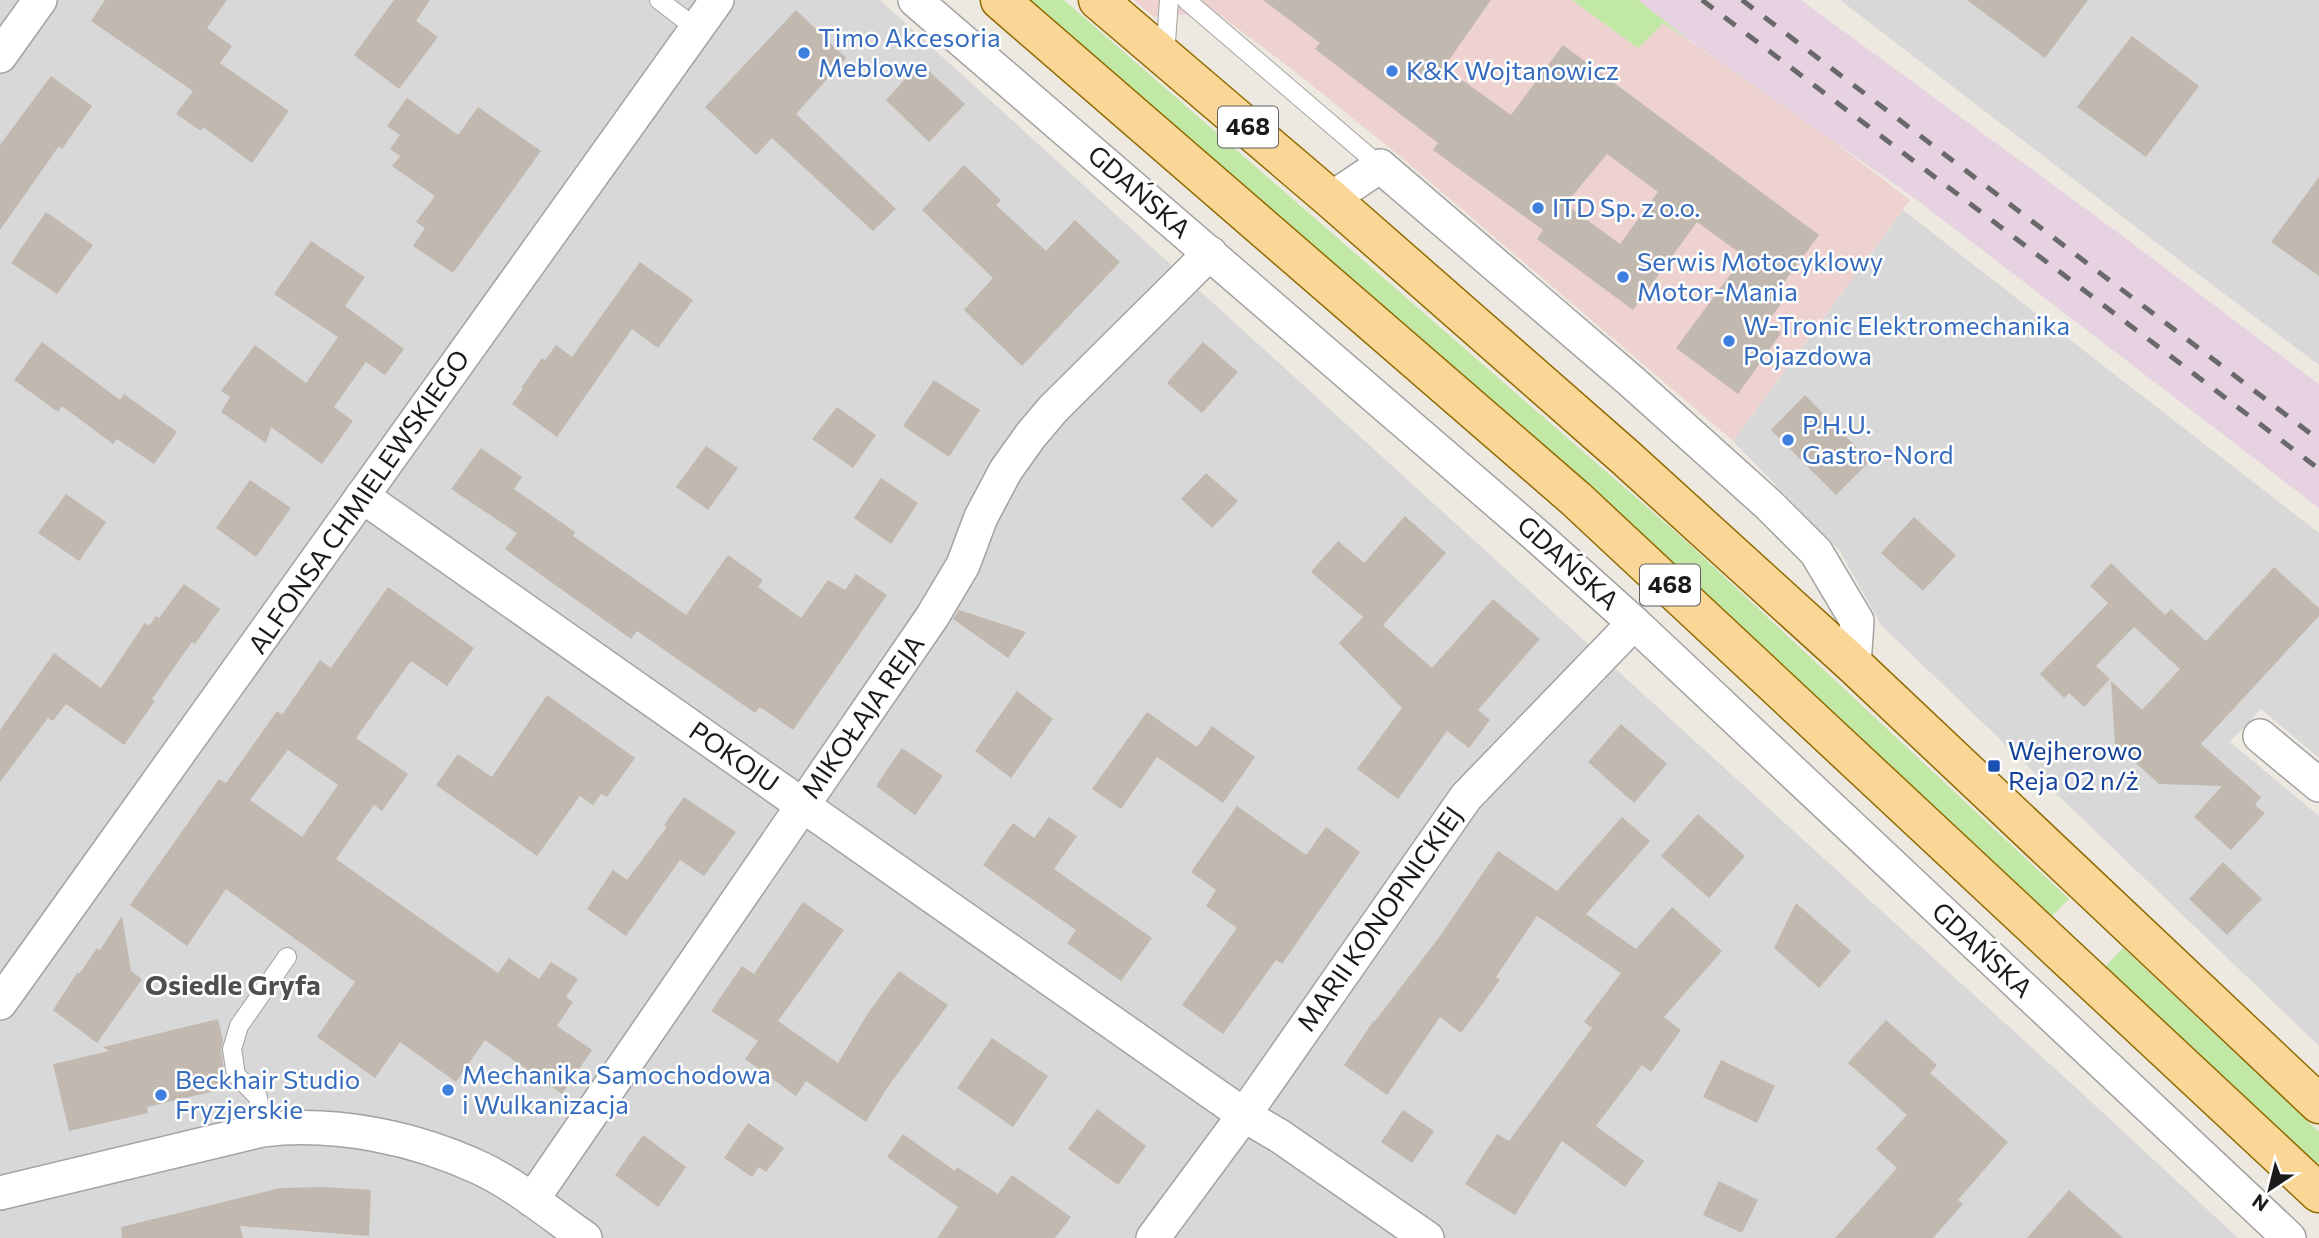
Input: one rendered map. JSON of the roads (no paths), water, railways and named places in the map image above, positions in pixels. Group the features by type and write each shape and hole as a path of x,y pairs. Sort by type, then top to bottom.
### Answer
{"main road":[{"name":"GDAŃSKA","path":"1000,0 1576,499 2319,1193"},
{"name":"468","path":"1098,0 1331,199 1624,456 1854,664 2319,1104"}],"street":[{"path":"0,56 40,0"},
{"name":"ALFONSA CHMIELEWSKIEGO","path":"0,1003 717,0"},
{"name":"GDAŃSKA","path":"915,0 1537,536 1634,623 2290,1238"},
{"path":"1331,199 1380,166 1631,382 1769,505 1816,552 1857,621 1854,664"},
{"name":"MIKOŁAJA REJA","path":"533,1200 933,617 962,565 981,517 1006,470 1031,435 1053,409 1210,253"},
{"name":"POKOJU","path":"362,496 1244,1115 1427,1238"},
{"name":"MARII KONOPNICKIEJ","path":"1153,1238 1244,1115 1466,797 1634,623"},
{"path":"2260,736 2319,785"},
{"path":"0,1193 262,1130 298,1127 360,1132 436,1150 484,1170 533,1200 585,1238"}],"lane":[{"path":"659,0 697,29"},
{"path":"1165,56 1169,0"},
{"path":"1186,0 1380,166"},
{"path":"262,1130 258,1097 236,1075 232,1049 239,1026 287,957"}],"railway":[{"path":"1702,0 2319,469"},
{"path":"1742,0 2319,440"}],"place":[{"name":"Timo Akcesoria Meblowe","path":"804,53"},
{"name":"K&K Wojtanowicz","path":"1392,71"},
{"name":"ITD Sp. z o.o.","path":"1538,208"},
{"name":"Serwis Motocyklowy Motor-Mania","path":"1623,277"},
{"name":"W-Tronic Elektromechanika Pojazdowa","path":"1729,341"},
{"name":"P.H.U. Gastro-Nord","path":"1788,440"},
{"name":"Wejherowo Reja 02 n/ż","path":"1994,766"},
{"name":"Mechanika Samochodowa i Wulkanizacja","path":"448,1090"},
{"name":"Beckhair Studio Fryzjerskie","path":"161,1095"}],"district":[{"name":"Osiedle Gryfa","path":"233,985"}]}
